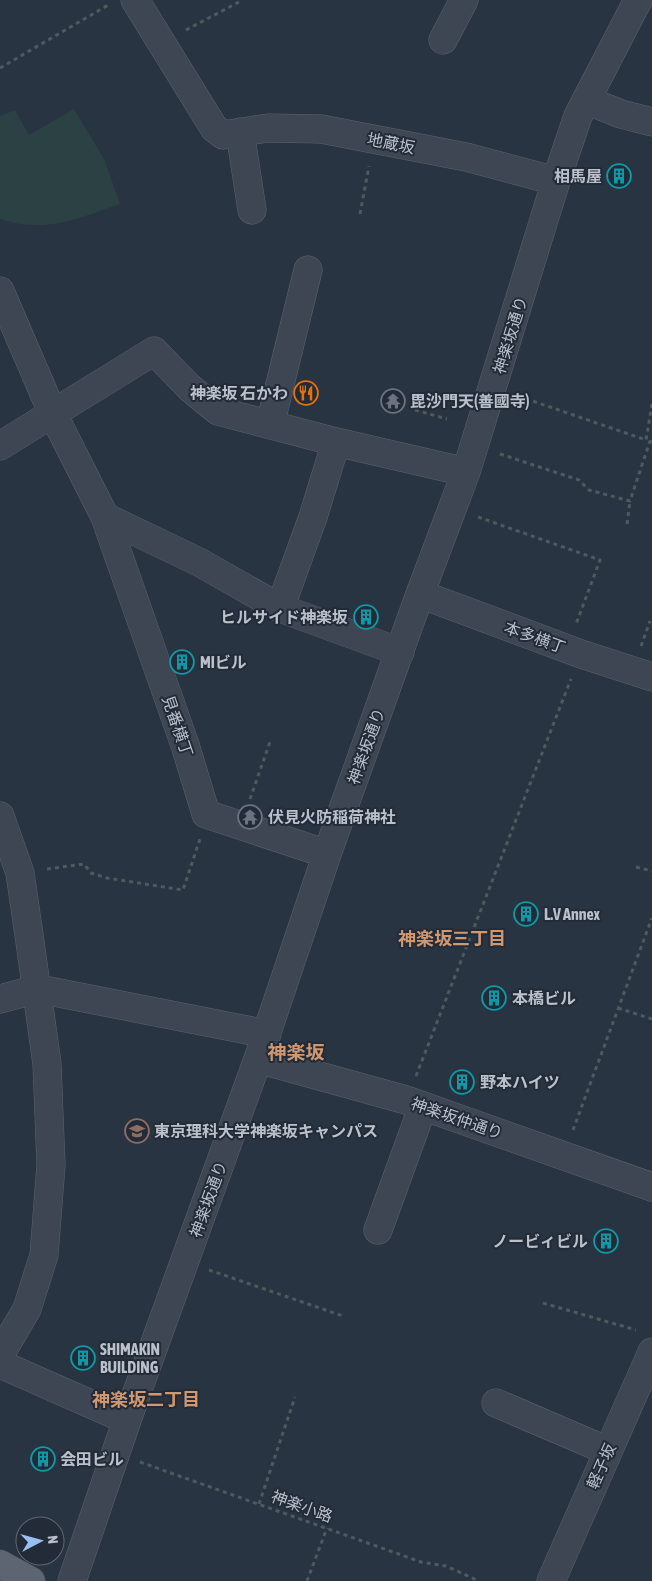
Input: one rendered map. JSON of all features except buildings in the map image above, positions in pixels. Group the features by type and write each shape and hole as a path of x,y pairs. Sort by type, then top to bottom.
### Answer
{"main road":[{"path":"0,1564 31,1581"}],"street":[{"path":"135,0 214,128 231,134 252,210"},
{"path":"443,40 464,0"},
{"name":"神楽坂通り","path":"72,1581 127,1420 263,1047 327,854 420,594 466,472 578,116 638,0"},
{"path":"586,100 621,114 652,122"},
{"name":"地蔵坂","path":"231,134 268,128 321,129 466,158 556,181"},
{"path":"270,425 308,270"},
{"name":"見番横丁","path":"0,291 52,412 105,517 185,745 206,814 208,815"},
{"path":"0,446 154,350 190,388 218,411 336,442 466,472"},
{"path":"280,608 313,517 336,442"},
{"path":"105,517 199,562 280,608 400,652"},
{"name":"本多横丁","path":"420,594 574,651 652,677"},
{"path":"208,815 327,854"},
{"path":"0,816 20,873 47,1064 51,1165 44,1254 27,1309 0,1356"},
{"path":"0,999 36,989"},
{"name":"神楽坂仲通り","path":"36,989 263,1047 652,1187"},
{"path":"378,1230 423,1106"},
{"name":"軽子坂","path":"551,1581 608,1451 648,1342"},
{"path":"0,1364 127,1420"},
{"path":"496,1403 608,1451"}],"path":[{"path":"0,68 117,0"},
{"path":"163,46 197,23 239,2"},
{"path":"360,214 374,139"},
{"path":"510,393 649,441"},
{"path":"627,524 630,501 649,441 652,404"},
{"path":"415,410 448,419"},
{"path":"491,451 579,480 589,490 630,501"},
{"path":"416,1076 574,651 600,560 476,516"},
{"path":"241,826 271,739"},
{"path":"20,873 84,864 91,873 107,878 183,890 208,815"},
{"path":"636,867 652,871"},
{"path":"564,1154 652,918"},
{"path":"618,1008 652,1019"},
{"path":"186,1261 343,1316"},
{"path":"544,1303 648,1342"},
{"path":"259,1504 295,1397"},
{"name":"神楽小路","path":"117,1453 421,1562 446,1566 479,1581"},
{"path":"307,1581 327,1528"}],"green space":[{"path":"74,109 104,159 120,204 61,223 46,225 16,223 0,219 0,116 15,110 29,135"}],"place":[{"name":"相馬屋","path":"619,176"},
{"name":"神楽坂 石かわ","path":"306,393"},
{"name":"毘沙門天(善國寺)","path":"393,401"},
{"name":"ヒルサイド神楽坂","path":"366,617"},
{"name":"MIビル","path":"182,662"},
{"name":"伏見火防稲荷神社","path":"250,817"},
{"name":"L.V Annex","path":"526,914"},
{"name":"本橋ビル","path":"494,998"},
{"name":"野本ハイツ","path":"462,1082"},
{"name":"東京理科大学神楽坂キャンパス","path":"137,1131"},
{"name":"ノービィビル","path":"606,1241"},
{"name":"SHIMAKIN BUILDING","path":"83,1358"},
{"name":"会田ビル","path":"43,1459"}],"district":[{"name":"神楽坂三丁目","path":"452,939"},
{"name":"神楽坂","path":"296,1052"},
{"name":"神楽坂二丁目","path":"146,1400"}]}
